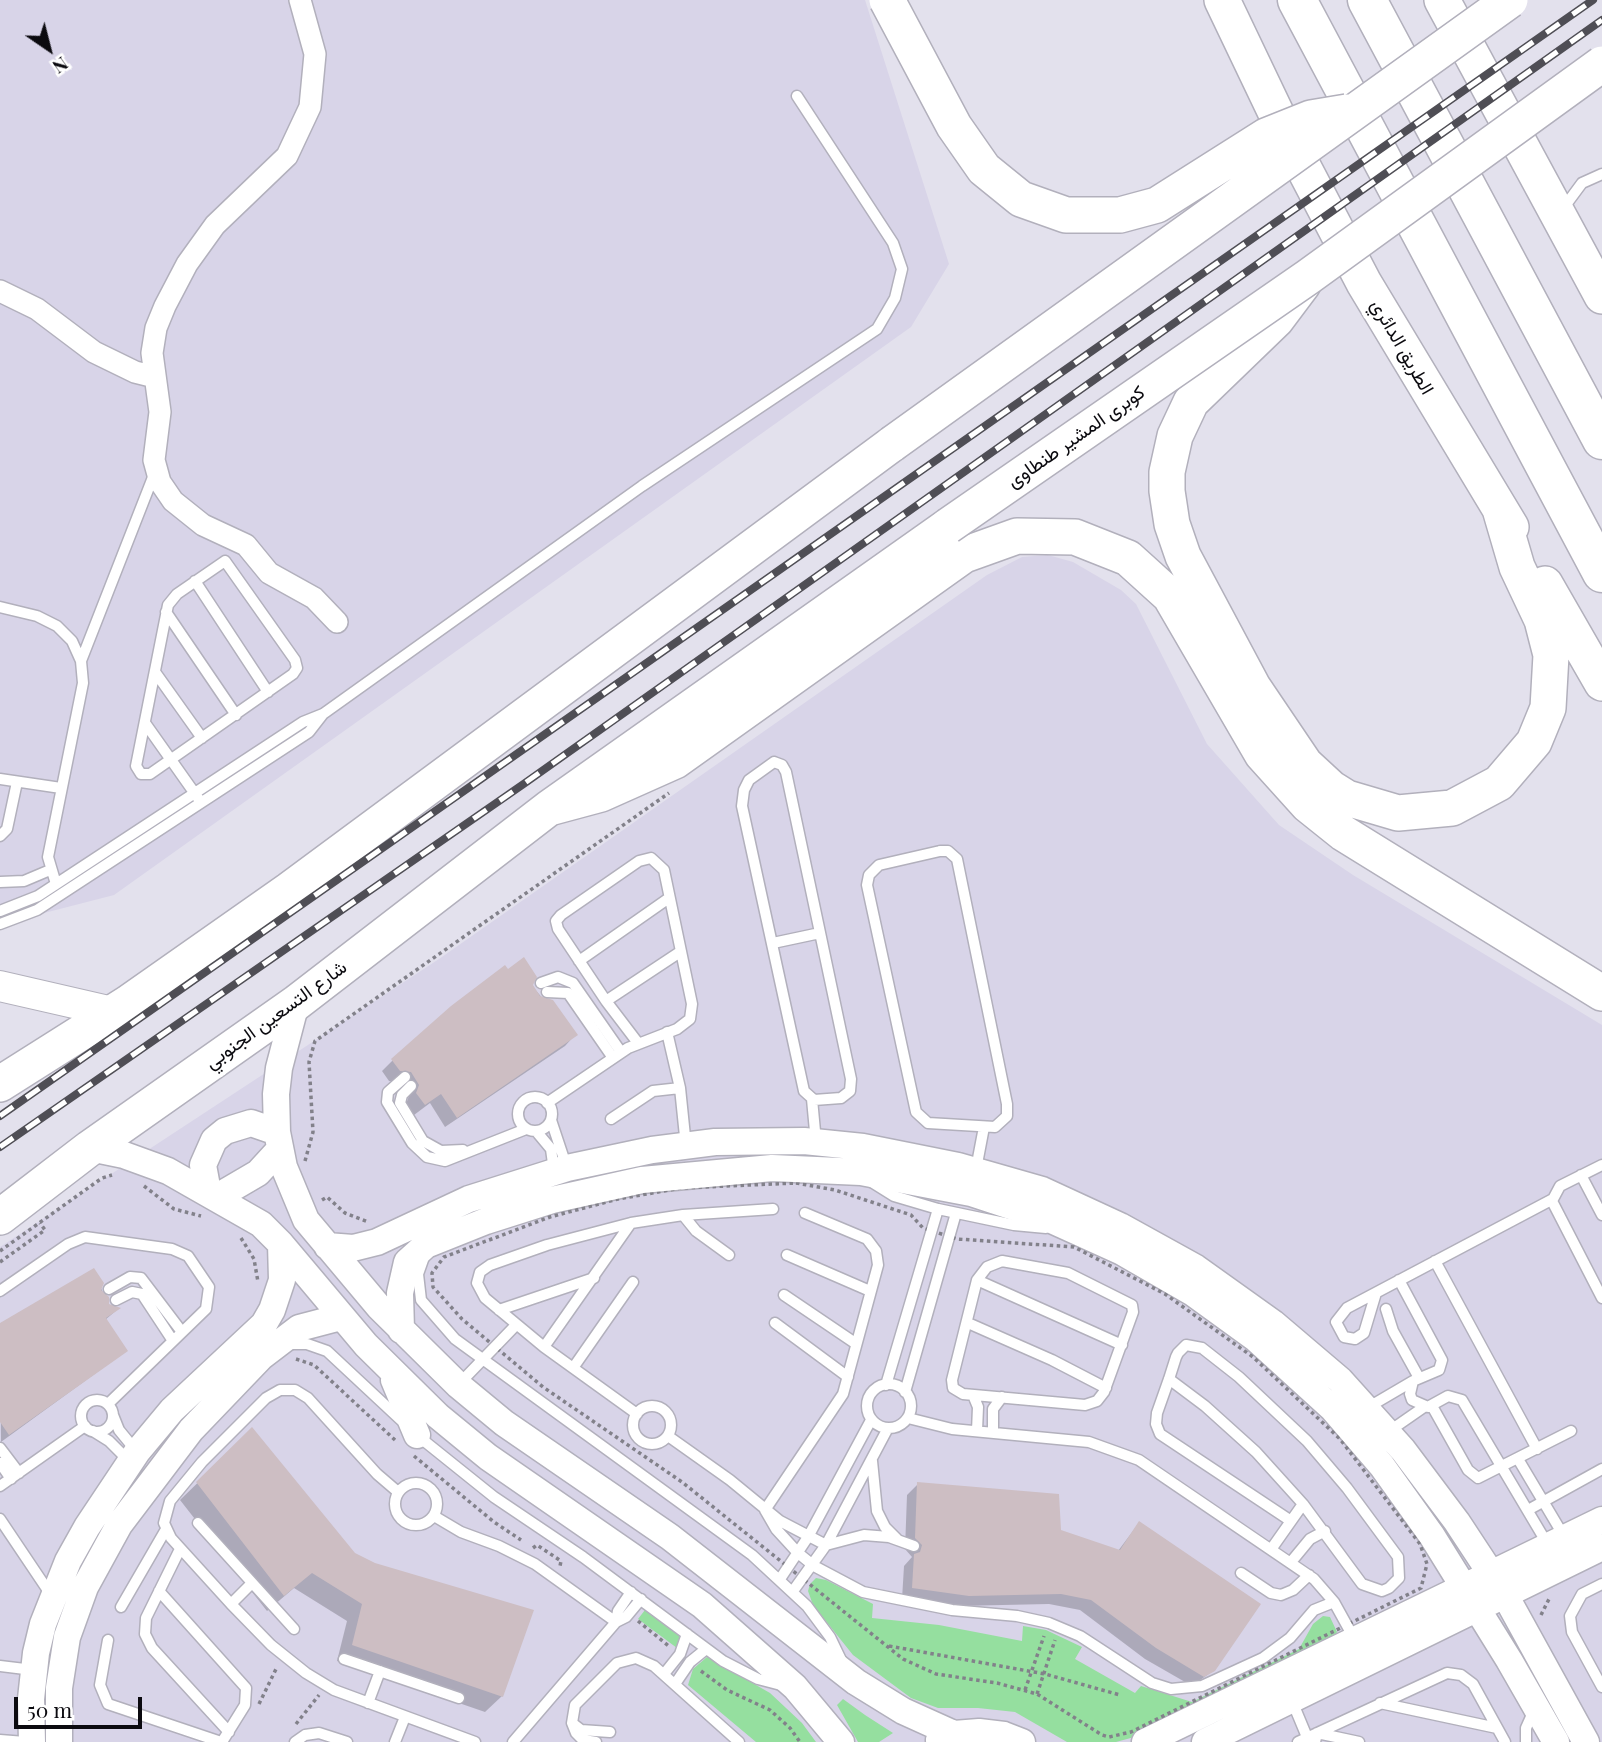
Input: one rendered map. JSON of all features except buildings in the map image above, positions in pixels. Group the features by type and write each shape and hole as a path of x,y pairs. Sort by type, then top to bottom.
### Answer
{"highway":[{"path":"887,0 954,126 984,169 1021,199 1066,215 1120,215 1157,205 1280,129 1311,118 1354,112"},
{"name":"الطريق الدائري","path":"1222,0 1286,134 1364,283 1602,683"},
{"path":"1297,0 1602,573"},
{"path":"1367,0 1602,440"},
{"path":"1442,0 1602,296"},
{"path":"1442,48 1467,0"},
{"path":"0,1084 113,1012 289,890 892,444 1510,0"},
{"name":"كوبرى المشير طنطاوى","path":"548,808 1308,277 1602,64"},
{"path":"1561,94 1602,87"},
{"path":"1308,277 1276,320 1203,388 1182,418 1167,472 1169,508 1180,548 1265,708 1305,764 1331,789 1381,810 1398,813 1434,811 1469,801 1513,771 1542,725 1551,691 1552,673 1547,637 1517,567 1500,509"},
{"path":"548,808 576,803 626,785 698,747 964,555 999,540 1017,536 1075,537 1128,558 1170,596 1262,754 1291,789 1316,812 1343,833 1602,993"},
{"name":"شارع التسعين الجنوبي","path":"0,1217 90,1148 296,1003 548,808"}],"main road":[{"path":"0,986 113,1012"}],"street":[{"path":"300,0 312,37 316,72 305,125 275,169 231,207 187,264 156,328 152,354 160,412 156,470 173,501 203,525 240,541 269,573 314,598 337,622"},
{"path":"0,291 37,309 94,352 135,372 155,377"},
{"path":"296,1003 279,1068 278,1140 302,1214 401,1330 458,1384 558,1462 614,1498 726,1578 848,1676 944,1738 979,1732 1004,1735 1022,1742"},
{"path":"212,1194 203,1165 214,1140 225,1131 251,1124 278,1140"},
{"path":"212,1194 245,1182 278,1140"},
{"path":"327,1246 353,1248 377,1242 469,1199 560,1170 686,1146 741,1141 816,1142 862,1160 971,1193 1071,1228 1122,1252 1193,1293 1255,1338 1299,1376 1382,1466 1472,1597 1556,1742"},
{"path":"90,1148 147,1162 212,1194 261,1224 391,1371 488,1457 702,1605 795,1687 841,1742"},
{"path":"401,1330 400,1293 407,1262 418,1250 541,1203 642,1180 862,1160 976,1170 1042,1190 1130,1231 1196,1268 1303,1347 1367,1408 1436,1492 1498,1585 1586,1742"},
{"path":"32,1742 34,1661 53,1598 86,1527 133,1457 172,1410 264,1324 279,1296 281,1244"},
{"path":"59,1742 58,1698 62,1658 85,1587 119,1525 160,1469 215,1403 261,1357 299,1328 341,1317"},
{"path":"391,1371 411,1446"},
{"path":"1498,1585 1557,1542 1602,1520"},
{"path":"1145,1742 1286,1689 1498,1585 1602,1547"},
{"path":"1205,1742 1354,1640 1472,1597"},
{"path":"34,1661 62,1658"}],"lane":[{"path":"0,924 37,910 309,732 323,715 642,486 877,329 895,298 902,269 893,243 797,96"},
{"path":"1559,215 1582,183 1602,174"},
{"path":"81,661 156,470"},
{"path":"222,562 228,562 295,660 296,672 150,774 141,775 137,771 166,612 172,599 195,581 222,562"},
{"path":"195,581 268,692"},
{"path":"0,607 37,616 57,626 72,641 81,661 83,683 48,857 56,884"},
{"path":"166,612 236,715"},
{"path":"155,672 202,738"},
{"path":"0,911 20,905 56,884 303,722 323,715"},
{"path":"145,723 201,803"},
{"path":"811,1099 841,1098 851,1087 786,772 782,765 774,762 749,780 741,801 804,1091 811,1099 816,1142"},
{"path":"0,779 61,788"},
{"path":"0,836 7,829 17,782"},
{"path":"944,850 957,859 1008,1110 1000,1125 984,1127 928,1123 916,1112 867,884 871,871 879,865 944,850"},
{"path":"547,1103 638,1043 684,1025 692,1011 661,865 645,858 556,921 558,929 579,961 638,1043"},
{"path":"0,882 24,881 50,870"},
{"path":"579,961 669,898"},
{"path":"773,943 820,933"},
{"path":"606,1001 680,952"},
{"path":"544,987 568,993 617,1055"},
{"path":"667,1032 680,1088 686,1146"},
{"path":"408,1082 400,1103 423,1141 442,1151 466,1150 547,1126 551,1120"},
{"path":"611,1118 653,1091 680,1088"},
{"path":"547,1103 534,1097 522,1103 518,1117 551,1149 560,1170"},
{"path":"547,1103 560,1170"},
{"path":"976,1170 984,1127"},
{"path":"862,1160 894,1196 937,1209 1014,1225 1071,1228"},
{"path":"1376,1293 1364,1333 1355,1339 1339,1333 1336,1322 1341,1312 1399,1280 1553,1199 1560,1186 1602,1165"},
{"path":"1581,1175 1602,1214"},
{"path":"1553,1199 1554,1207 1599,1286 1602,1298"},
{"path":"637,1414 516,1325 478,1289 478,1277 485,1268 547,1245 631,1223 683,1215 773,1209"},
{"path":"886,1385 937,1209"},
{"path":"765,1510 838,1404 848,1377 878,1265 872,1245 860,1235 805,1213"},
{"path":"793,1591 814,1566 888,1429 903,1424 908,1418 911,1404 905,1392 956,1213"},
{"path":"683,1215 696,1231 729,1255"},
{"path":"544,1347 631,1223"},
{"path":"0,1291 68,1244 85,1237 172,1249 188,1256 209,1287 206,1309 110,1409 108,1426 103,1430 88,1428 0,1486"},
{"path":"439,1240 421,1264 418,1284 421,1300 440,1324 481,1361 713,1524 780,1579 820,1622 848,1676"},
{"path":"787,1255 870,1291"},
{"path":"1002,1261 1053,1269 1096,1284 1132,1305 1133,1312 1122,1345 1106,1388 1097,1401 1085,1405 959,1393 952,1384 977,1280 987,1267 1002,1261"},
{"path":"1435,1261 1537,1450"},
{"path":"109,1289 130,1277 141,1278 183,1332"},
{"path":"499,1310 594,1278"},
{"path":"977,1280 1122,1345"},
{"path":"1367,1408 1415,1378 1439,1370 1442,1360 1399,1280"},
{"path":"573,1367 633,1282"},
{"path":"116,1300 132,1292 142,1294 173,1341"},
{"path":"784,1295 855,1343"},
{"path":"1387,1309 1393,1331 1415,1378 1410,1394 1412,1400 1428,1406 1471,1474 1482,1478 1571,1431"},
{"path":"775,1323 848,1377"},
{"path":"968,1323 1052,1360 1106,1388"},
{"path":"458,1384 516,1325"},
{"path":"261,1357 275,1349 296,1343 327,1351 411,1446 485,1491 636,1596 706,1649 746,1674 795,1687"},
{"path":"1169,1379 1205,1406 1256,1452 1303,1504 1368,1588 1382,1591 1395,1584 1401,1571 1398,1557 1327,1464 1263,1397 1197,1345 1182,1348 1169,1379 1156,1418 1160,1434 1291,1521"},
{"path":"888,1429 871,1420 867,1409 869,1398 876,1389 886,1385 905,1392"},
{"path":"398,1492 377,1474 308,1398 287,1389 266,1398 189,1476 164,1515 166,1531 231,1604 283,1656 327,1686 475,1742"},
{"path":"973,1395 978,1407 976,1431"},
{"path":"1388,1432 1448,1396 1462,1400 1528,1510 1557,1542"},
{"path":"993,1432 993,1409 1002,1397"},
{"path":"95,1400 110,1409 133,1457 88,1428 81,1413 88,1402 95,1400"},
{"path":"650,1406 664,1409 671,1422 668,1436 657,1444 639,1438 633,1427 637,1414 650,1406"},
{"path":"908,1418 952,1429 1071,1440 1123,1453 1155,1469 1309,1575 1334,1602 1354,1640"},
{"path":"780,1579 808,1536 871,1420"},
{"path":"668,1436 721,1473 765,1510 826,1545 863,1535 897,1539 914,1546"},
{"path":"0,1448 15,1476"},
{"path":"1518,1459 1543,1501 1557,1542"},
{"path":"872,1460 877,1511 897,1539"},
{"path":"0,1463 15,1476"},
{"path":"160,1469 189,1476"},
{"path":"160,1469 177,1491"},
{"path":"1528,1510 1602,1469"},
{"path":"415,1482 428,1486 436,1496 434,1516 423,1524 404,1521 395,1504 398,1492 415,1482"},
{"path":"1272,1548 1303,1504"},
{"path":"765,1510 776,1529 798,1553 814,1566 863,1592 952,1610 1017,1616 1054,1625 1152,1682 1182,1690 1202,1686 1263,1658 1290,1638 1314,1610 1334,1602"},
{"path":"434,1516 535,1564 616,1622"},
{"path":"0,1519 53,1598"},
{"path":"198,1523 295,1629"},
{"path":"121,1606 166,1531"},
{"path":"1291,1562 1310,1539 1325,1531"},
{"path":"180,1549 146,1618 148,1642 229,1732"},
{"path":"1241,1573 1271,1593 1281,1595 1293,1590 1309,1575"},
{"path":"231,1604 253,1583"},
{"path":"1600,1588 1576,1601 1570,1624 1602,1687"},
{"path":"108,1640 100,1685 108,1704 222,1742 248,1699 246,1688 159,1591"},
{"path":"513,1742 616,1622 629,1614 636,1596"},
{"path":"616,1622 618,1611 636,1596"},
{"path":"664,1674 680,1654 687,1634"},
{"path":"675,1684 690,1662 706,1649"},
{"path":"344,1659 459,1698"},
{"path":"596,1742 579,1738 572,1723 580,1698 617,1662 626,1659 646,1660 739,1742"},
{"path":"0,1666 34,1661"},
{"path":"368,1703 380,1671"},
{"path":"1309,1738 1440,1675 1455,1673 1473,1684 1505,1742"},
{"path":"1286,1689 1309,1738"},
{"path":"1380,1703 1497,1728"},
{"path":"1526,1742 1525,1728 1536,1706"},
{"path":"396,1742 405,1717"},
{"path":"572,1723 581,1730 610,1732"},
{"path":"292,1737 319,1733 347,1742"},
{"path":"1309,1738 1359,1742"},
{"path":"0,1740 25,1742"}],"path":[{"path":"305,1169 314,1125 309,1055 315,1041 672,792"},
{"path":"317,1203 327,1197 345,1213 371,1223"},
{"path":"0,1262 45,1230 40,1223"},
{"path":"292,1359 314,1365 411,1446 494,1522 535,1549 537,1545 561,1561 559,1565 568,1571"},
{"path":"629,1614 680,1654"},
{"path":"1025,1690 1031,1671 1054,1625"},
{"path":"1037,1694 1045,1674 1054,1625"},
{"path":"889,1646 1031,1671 1120,1695"},
{"path":"258,1705 283,1656"},
{"path":"690,1662 727,1690 770,1710 800,1742"},
{"path":"292,1737 327,1686"}],"shaded area":[{"path":"0,0 865,0 949,264 911,327 114,895 17,920 0,919"},
{"path":"1048,555 1073,562 1121,590 1136,604 1207,744 1279,825 1353,875 1602,1025 1602,1742 0,1742 0,1247 439,959 987,575 1022,557"}],"green space":[{"path":"816,1578 826,1580 873,1604 872,1618 939,1625 1022,1641 1023,1626 1046,1630 1082,1647 1075,1659 1135,1693 1141,1686 1192,1702 1299,1649 1313,1624 1323,1616 1330,1617 1337,1632 1334,1640 1138,1736 1116,1742 1067,1742 1015,1712 938,1708 911,1698 853,1655 813,1605 808,1591"},
{"path":"645,1610 680,1634 677,1648 638,1619"},
{"path":"707,1657 770,1693 802,1723 816,1742 756,1742 688,1685 693,1669"},
{"path":"843,1699 893,1733 879,1742 858,1742 837,1705"}],"railway":[{"path":"0,1116 1593,0"},
{"path":"0,1147 525,783 1602,20"}]}
